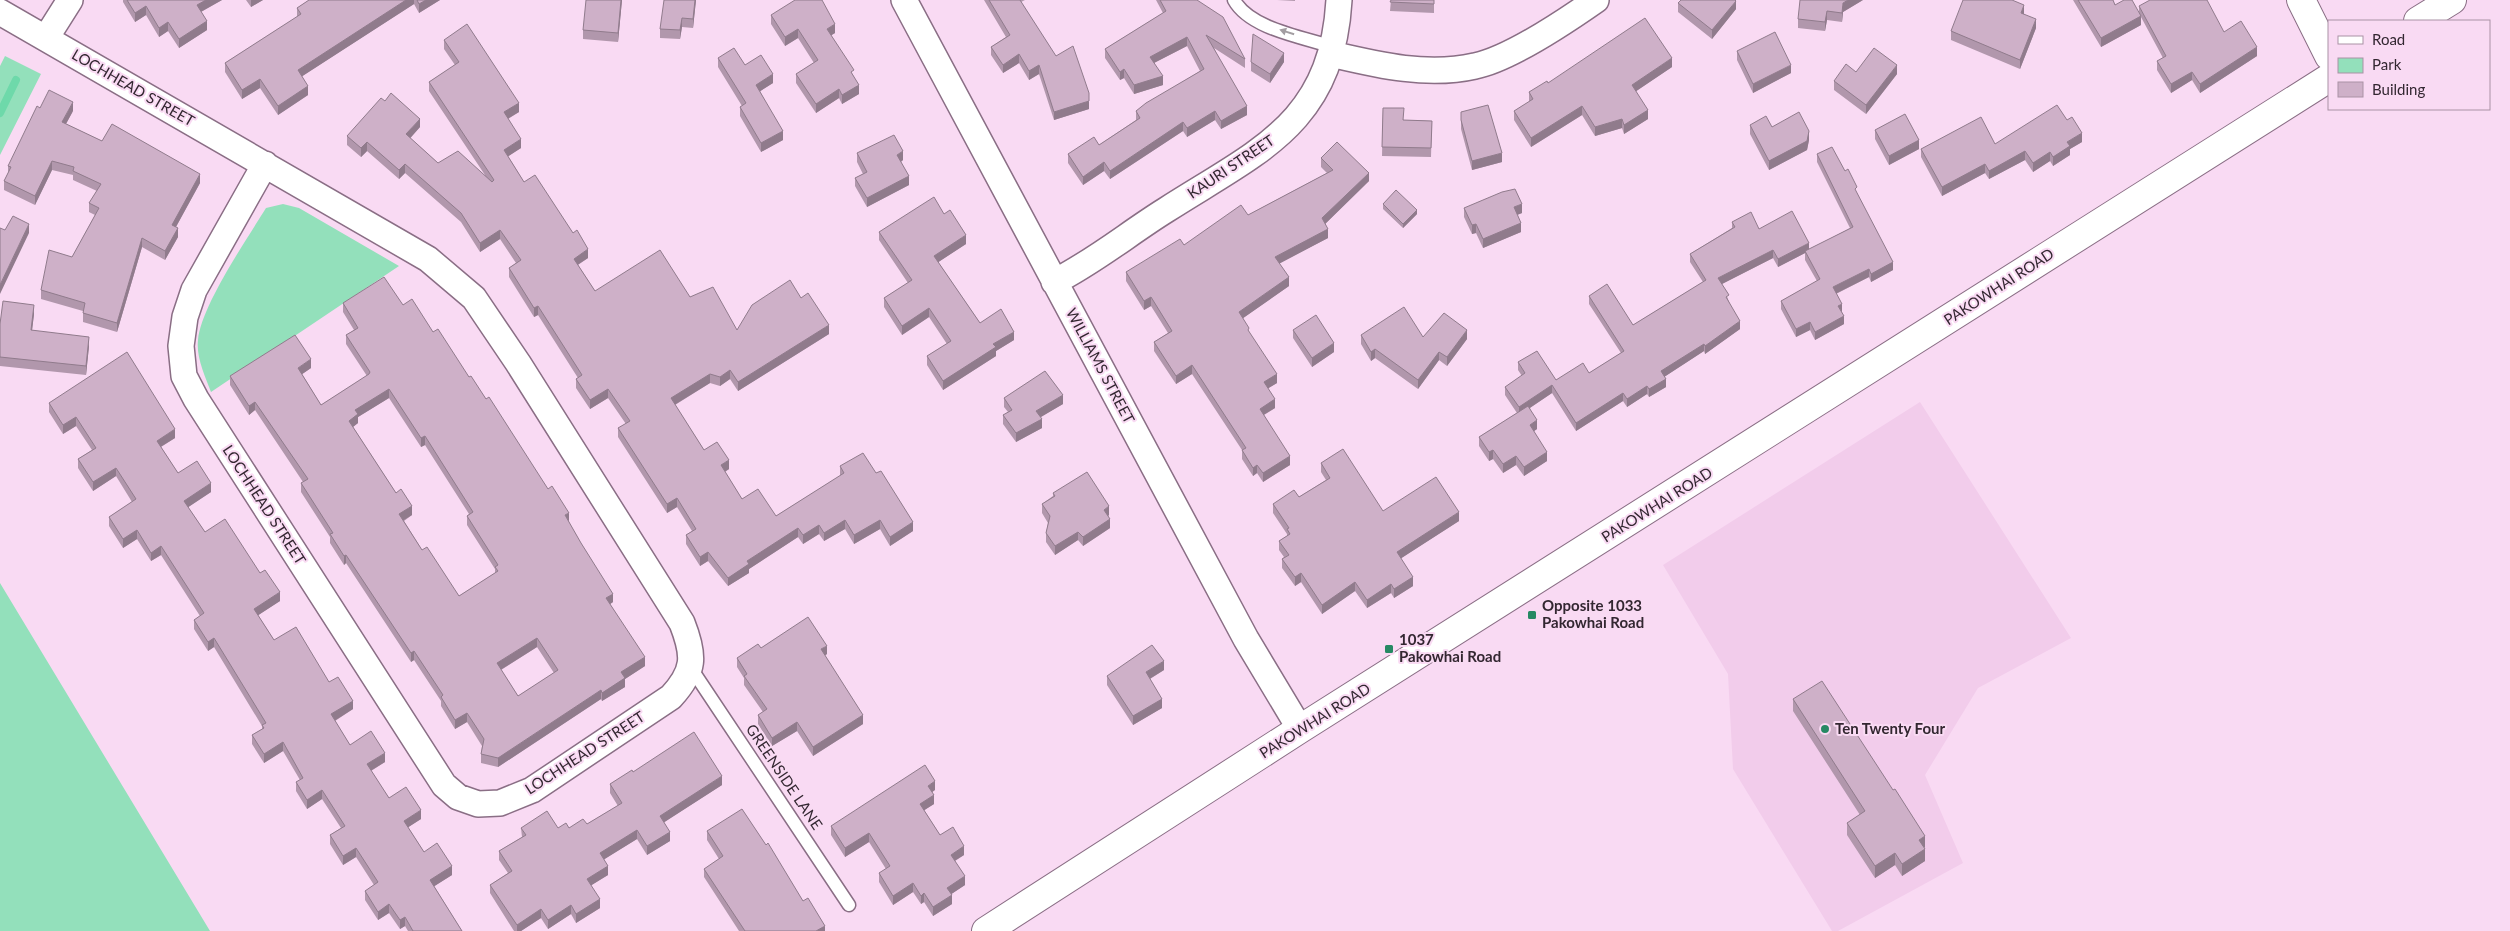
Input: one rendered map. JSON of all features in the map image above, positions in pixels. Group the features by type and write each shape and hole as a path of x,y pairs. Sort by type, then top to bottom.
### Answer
{"main road":[{"path":"2301,0 2328,54"},
{"path":"2420,20 2452,0"},
{"name":"PAKOWHAI ROAD","path":"986,931 1300,729 2328,79"}],"street":[{"path":"46,38 70,0"},
{"name":"WILLIAMS STREET","path":"904,0 1246,639 1300,729"},
{"name":"KAURI STREET","path":"1054,282 1075,271 1164,211 1250,157 1281,133 1302,112 1317,90 1332,51 1339,0"},
{"path":"1332,51 1396,68 1444,71 1477,66 1514,50 1596,0"},
{"name":"LOCHHEAD STREET","path":"0,12 265,164 428,259 474,298 523,372 682,624 690,644 691,668 683,684 671,697 532,790 500,803 478,804 458,797 444,785 196,399 184,376 181,346 185,317 194,290 265,164"}],"lane":[{"path":"1234,0 1240,10 1255,21 1332,51"},
{"name":"GREENSIDE LANE","path":"691,668 849,905"}],"shaded area":[{"path":"1920,402 2071,638 1978,688 1925,775 1963,863 1838,931 1832,931 1733,769 1728,674 1663,565"}],"green space":[{"path":"5,56 41,74 0,155 0,66"},
{"path":"283,204 299,208 399,266 211,392 198,353 198,340 207,309 237,254 266,208"},
{"path":"0,583 210,931 0,931"}],"building":[{"path":"127,0 206,0 197,5 207,21 179,39 168,22 159,28 146,6 135,13"},
{"path":"309,0 406,0 298,70 308,86 278,106 260,79 242,90 225,63 301,14 297,8"},
{"path":"417,0 426,0 419,4"},
{"path":"586,0 621,0 618,33 583,30"},
{"path":"664,0 695,0 693,19 682,18 680,30 660,29"},
{"path":"795,0 822,0 835,24 827,29 854,70 851,72 859,85 842,95 839,89 816,104 796,74 818,60 798,29 785,37 771,15"},
{"path":"989,0 1020,0 1056,56 1073,46 1089,93 1089,101 1054,112 1039,65 1029,71 1019,54 1003,65 991,47 1010,35"},
{"path":"1160,0 1197,0 1223,17 1245,59 1206,35 1247,106 1221,121 1215,111 1187,128 1183,122 1110,171 1104,162 1083,177 1068,154 1094,137 1099,145 1140,118 1136,111 1146,103 1204,69 1187,37 1150,57 1163,76 1134,85 1124,69 1120,72 1105,49 1166,11"},
{"path":"1391,0 1434,0 1434,4 1390,2"},
{"path":"1681,0 1736,1 1712,30 1678,3"},
{"path":"1800,0 1848,0 1843,3 1842,13 1827,11 1825,22 1798,19"},
{"path":"1963,0 2012,0 2024,5 2021,13 2036,19 2020,60 1951,31"},
{"path":"2078,0 2113,0 2115,5 2124,0 2132,0 2141,16 2101,38"},
{"path":"2150,0 2207,0 2224,32 2241,21 2257,47 2200,84 2192,72 2171,84 2157,61 2166,56 2139,6"},
{"path":"1645,18 1672,58 1632,85 1648,110 1624,125 1622,119 1595,127 1582,106 1531,138 1514,111 1533,99 1529,92 1547,81 1548,83"},
{"path":"467,24 519,103 504,112 521,139 504,150 524,182 535,175 573,233 577,230 588,249 574,259 595,291 660,250 690,297 713,287 737,330 752,305 790,280 801,298 808,293 829,325 738,382 730,370 720,377 710,374 671,398 704,450 717,442 729,460 721,465 742,499 758,489 776,516 844,473 840,466 863,453 876,473 881,471 913,522 890,537 880,520 854,535 845,520 824,533 819,525 803,535 798,528 747,561 749,564 728,578 708,552 700,557 686,535 696,529 677,498 667,504 618,428 630,421 608,389 590,400 576,379 582,375 538,306 534,308 509,268 521,260 500,230 480,243 461,213 405,164 399,170 367,142 361,148 347,136 381,98 385,101 391,93 420,119 406,134 438,163 458,151 492,182 494,180 429,82 459,62 444,40"},
{"path":"1775,32 1791,65 1753,84 1737,51"},
{"path":"1253,34 1284,53 1270,74 1251,62"},
{"path":"734,48 745,65 761,55 773,74 756,85 783,131 761,143 740,107 746,103 718,58"},
{"path":"1874,48 1897,65 1866,105 1834,81 1846,64 1856,72"},
{"path":"49,90 73,102 62,122 102,141 112,124 200,174 172,225 178,228 165,251 142,238 117,323 83,313 85,303 41,290 49,250 72,257 99,208 89,203 101,184 73,171 74,167 52,161 35,196 4,181 11,167 8,166 37,106 40,108"},
{"path":"1488,105 1502,153 1472,161 1461,120 1461,112"},
{"path":"2057,105 2067,120 2072,117 2082,133 2067,142 2070,146 2053,157 2050,152 2033,163 2025,151 1989,171 1985,164 1942,187 1921,149 1981,117 1995,144"},
{"path":"1383,108 1404,108 1403,120 1432,121 1431,148 1382,147"},
{"path":"1799,112 1809,131 1807,141 1769,161 1750,125 1766,116 1772,127"},
{"path":"1905,114 1919,140 1889,156 1875,130"},
{"path":"894,135 903,151 897,155 909,176 867,198 855,178 867,172 857,153"},
{"path":"1337,142 1369,173 1322,218 1328,229 1275,257 1289,277 1239,312 1249,328 1248,330 1277,374 1264,382 1275,399 1260,409 1290,456 1263,473 1257,465 1253,468 1242,450 1246,448 1192,365 1176,376 1154,342 1172,331 1151,297 1144,301 1126,272 1180,239 1184,245 1241,205 1248,215 1333,170 1321,158"},
{"path":"1832,147 1845,171 1848,169 1857,187 1855,189 1893,262 1871,274 1869,269 1833,287 1842,304 1838,306 1844,316 1815,332 1810,322 1796,329 1781,301 1820,279 1805,251 1853,227 1817,154"},
{"path":"1515,189 1522,204 1514,207 1521,223 1483,239 1476,224 1472,225 1464,208 1502,192"},
{"path":"1396,190 1417,210 1403,224 1383,204"},
{"path":"934,197 944,214 950,210 966,235 934,256 980,323 1001,309 1014,332 993,344 996,347 943,381 927,356 951,341 929,308 902,326 884,298 912,280 879,232"},
{"path":"1792,211 1809,243 1778,259 1773,250 1718,278 1729,295 1726,297 1740,321 1705,346 1704,344 1661,371 1666,379 1649,389 1647,386 1627,399 1623,393 1576,423 1552,385 1519,407 1505,387 1525,373 1518,362 1537,351 1556,380 1583,363 1589,373 1624,351 1589,296 1607,284 1633,325 1706,280 1690,254 1735,227 1732,222 1751,212 1759,229"},
{"path":"13,216 29,224 0,285 0,228 5,230"},
{"path":"384,277 403,305 412,299 433,332 438,329 469,377 471,376 486,399 489,397 548,489 552,486 569,513 565,515 613,594 606,598 645,657 621,672 625,678 602,693 601,690 498,758 481,754 484,739 467,713 455,720 441,697 443,695 414,651 411,653 330,534 333,533 301,483 308,479 255,402 249,406 230,376 295,335 311,359 298,368 321,405 369,374 370,372 346,335 358,328 343,303","holes":["389,389 421,438 425,436 473,512 467,516 498,565 495,567 498,571 459,596 427,547 422,550 399,514 412,506 401,489 396,493 349,421 358,414 355,410","537,638 558,670 518,696 497,663"]},
{"path":"3,301 34,305 31,330 89,337 86,366 0,357 0,324"},
{"path":"1404,307 1423,337 1444,313 1467,330 1447,357 1439,352 1418,380 1375,349 1371,352 1361,335"},
{"path":"1316,315 1334,343 1312,358 1293,330"},
{"path":"127,352 175,429 157,441 178,473 197,461 211,483 184,501 205,532 225,519 260,573 265,570 280,592 254,609 274,640 296,627 329,682 338,677 353,701 331,714 350,745 371,731 385,753 367,764 389,798 406,787 421,810 404,821 424,852 437,843 452,866 430,880 462,931 413,931 405,917 400,920 389,904 378,912 365,891 378,882 356,848 343,856 330,835 345,826 322,790 307,800 296,782 303,778 283,742 264,754 252,735 264,728 262,725 266,723 214,638 208,642 194,620 204,613 161,546 151,553 137,530 123,539 109,517 136,499 116,468 93,482 78,459 96,448 76,417 63,425 49,403"},
{"path":"1045,371 1063,395 1036,411 1042,419 1016,433 1003,415 1012,410 1004,398"},
{"path":"1528,406 1537,420 1530,425 1547,452 1524,467 1516,456 1503,464 1493,450 1489,452 1479,437"},
{"path":"1343,449 1383,511 1436,477 1459,512 1397,552 1413,577 1394,589 1391,584 1367,600 1355,582 1322,605 1301,573 1295,577 1282,559 1289,555 1279,541 1290,534 1287,529 1289,528 1273,504 1294,490 1299,497 1330,478 1321,463"},
{"path":"1087,472 1109,506 1104,510 1110,519 1083,537 1078,532 1055,546 1046,533 1050,516 1042,504 1055,496 1053,493"},
{"path":"808,617 827,646 821,649 863,715 813,747 797,722 772,738 758,715 767,709 744,676 747,674 737,658 758,644 761,648"},
{"path":"1152,645 1164,661 1146,672 1162,699 1133,716 1107,676"},
{"path":"1822,681 1925,836 1919,840 1925,849 1902,864 1895,853 1875,866 1847,823 1865,811 1793,699"},
{"path":"694,732 722,776 660,816 670,832 647,846 637,830 600,853 608,866 587,879 600,899 576,914 571,905 548,920 541,909 517,925 490,885 512,871 499,851 526,835 521,828 547,811 558,828 566,823 569,828 583,819 587,824 622,803 610,784 632,770 633,772"},
{"path":"925,765 935,781 928,786 934,795 920,804 940,835 953,827 964,846 951,855 965,876 947,888 952,895 933,907 924,893 921,896 913,883 893,896 879,873 890,866 869,833 845,848 831,826"},
{"path":"742,809 766,845 768,843 803,901 808,898 825,926 816,931 745,931 704,869 723,856 707,831"}],"waterway":[{"path":"0,113 16,80"}],"place":[{"name":"Opposite 1033 Pakowhai Road","path":"1532,615"},
{"name":"1037 Pakowhai Road","path":"1389,649"},
{"name":"Ten Twenty Four","path":"1825,729"}]}
